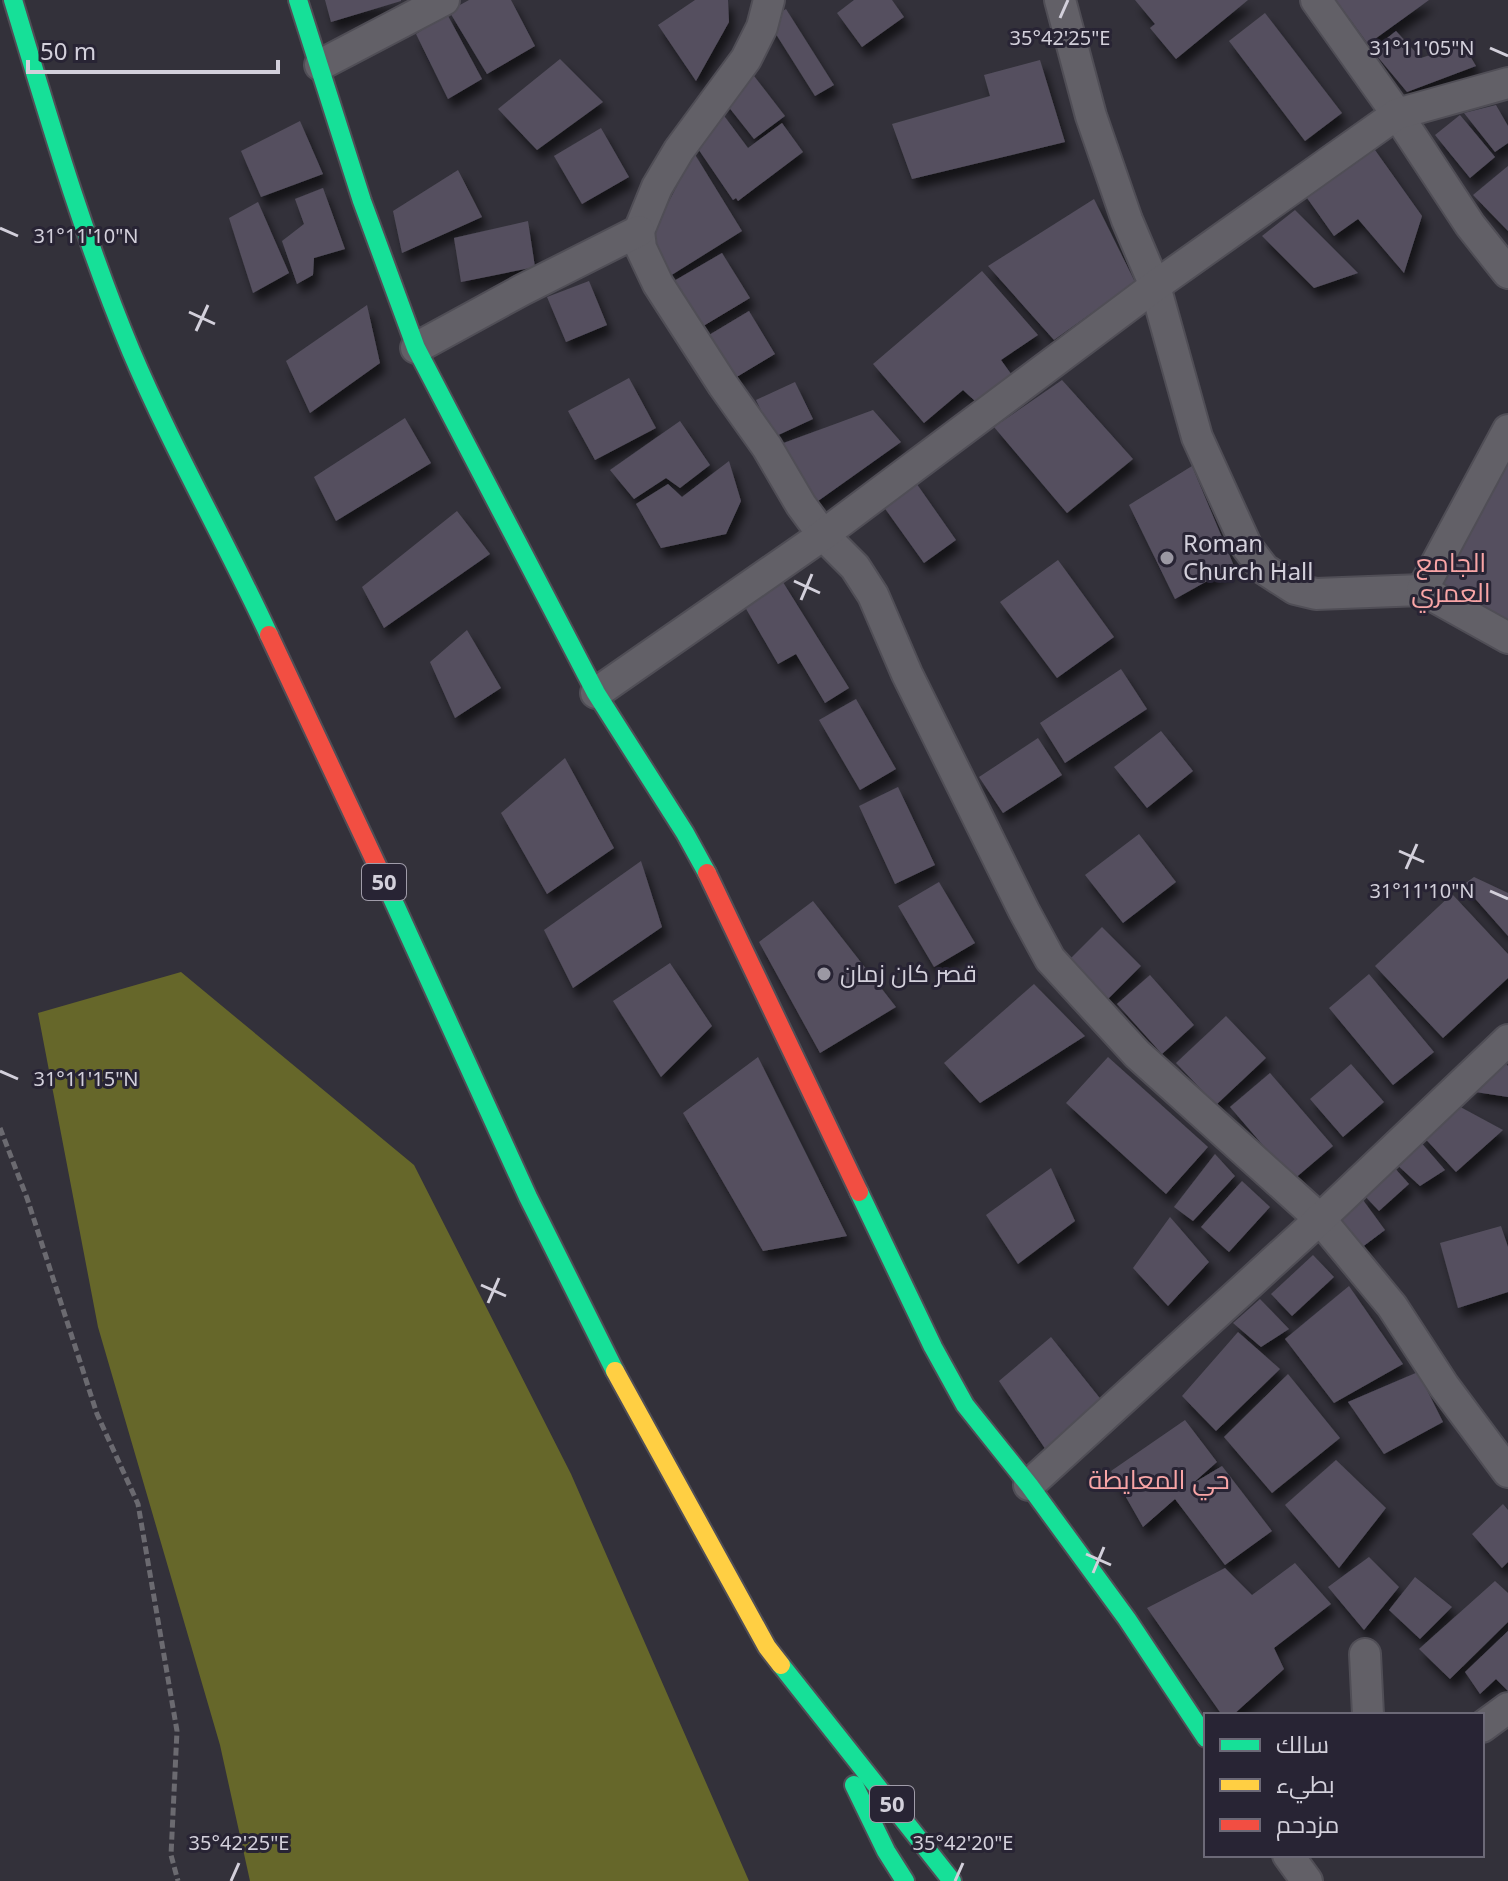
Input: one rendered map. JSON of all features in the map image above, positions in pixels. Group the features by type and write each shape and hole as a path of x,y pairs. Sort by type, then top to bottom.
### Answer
{"main road":[{"name":"50","path":"13,0 81,224 132,353 205,509 256,607 528,1197 595,1335 760,1634 830,1728 952,1881"},
{"path":"298,0 362,201 416,348 596,693 685,833 716,891 946,1370 965,1405 1029,1485 1127,1619 1204,1735"},
{"name":"50","path":"830,1728 863,1805 905,1881"}],"street":[{"path":"320,65 444,0"},
{"path":"769,0 762,27 746,59 679,150 657,187 639,231 641,248 658,284 823,535 855,567 873,595 907,674 1050,959 1137,1054 1320,1219 1392,1306 1444,1386 1508,1472"},
{"path":"1060,0 1095,128 1127,220 1155,286 1197,437 1247,547 1264,569 1295,589 1316,594 1422,590 1508,638"},
{"path":"1316,0 1397,114 1470,225 1508,273"},
{"path":"596,693 823,535 1155,286 1397,114 1508,83"},
{"path":"416,348 639,231"},
{"path":"1422,590 1508,430"},
{"path":"1029,1485 1320,1219 1508,1040"},
{"path":"1365,1654 1368,1713"},
{"path":"1484,1726 1508,1708"},
{"path":"1289,1857 1307,1881"}],"path":[{"path":"0,1128 27,1198 97,1414 138,1504 177,1731 171,1855 178,1881"}],"shaded area":[{"path":"181,972 414,1165 571,1474 749,1881 250,1881 220,1745 98,1327 38,1013"}],"building":[{"path":"325,0 401,0 401,1 331,22"},
{"path":"469,0 511,0 535,46 487,74 449,11"},
{"path":"695,0 728,0 729,22 696,81 658,25"},
{"path":"854,0 892,0 904,17 862,47 837,13"},
{"path":"1135,0 1248,0 1176,59 1150,28 1155,24"},
{"path":"1336,0 1429,0 1368,44"},
{"path":"786,9 834,85 815,96 767,20"},
{"path":"1265,13 1342,113 1305,141 1229,41"},
{"path":"447,14 482,79 448,99 416,34"},
{"path":"1396,31 1421,58 1463,44 1476,66 1407,92 1372,50"},
{"path":"560,59 603,102 537,150 498,109"},
{"path":"1040,60 1065,142 912,179 892,124 990,96 984,75"},
{"path":"751,72 785,116 754,139 720,96"},
{"path":"1496,105 1508,126 1508,143 1495,152 1464,113"},
{"path":"722,113 748,148 782,123 803,152 738,201 736,198 733,200 690,137"},
{"path":"1460,115 1495,157 1470,178 1435,135"},
{"path":"300,121 323,174 261,197 241,151"},
{"path":"601,128 629,177 582,204 554,156"},
{"path":"1370,143 1422,216 1404,273 1358,219 1334,236 1302,191"},
{"path":"694,153 742,231 670,276 649,240"},
{"path":"1508,166 1508,231 1473,195"},
{"path":"458,170 482,217 402,253 393,211"},
{"path":"323,188 345,249 314,258 313,275 297,284 282,241 304,224 295,199"},
{"path":"1094,199 1135,282 1054,340 988,266"},
{"path":"258,202 289,273 253,293 229,218"},
{"path":"1295,210 1358,273 1314,288 1262,236"},
{"path":"528,221 535,267 461,282 454,238"},
{"path":"722,253 750,298 695,331 667,285"},
{"path":"982,271 1038,335 1001,360 1014,378 975,401 963,390 924,423 873,364"},
{"path":"589,281 607,325 566,342 547,297"},
{"path":"367,305 380,363 310,413 286,361"},
{"path":"749,311 775,354 730,381 704,338"},
{"path":"629,378 656,428 595,460 568,411"},
{"path":"1062,380 1133,459 1067,513 994,427"},
{"path":"795,382 813,419 774,437 756,400"},
{"path":"873,410 901,442 811,506 770,448"},
{"path":"405,418 431,463 336,521 314,477"},
{"path":"680,421 710,465 680,488 666,478 634,499 610,470"},
{"path":"1508,458 1508,627 1435,586"},
{"path":"729,461 741,501 726,534 661,548 636,504 668,484 682,497"},
{"path":"1192,466 1234,566 1175,599 1129,505"},
{"path":"914,480 956,540 924,563 881,503"},
{"path":"457,511 490,554 384,628 362,587"},
{"path":"1058,560 1114,637 1057,678 1000,602"},
{"path":"781,579 849,688 825,703 796,654 778,664 745,607"},
{"path":"467,630 501,688 455,718 430,662"},
{"path":"1121,669 1147,709 1065,763 1040,723"},
{"path":"856,699 896,769 860,790 819,720"},
{"path":"1161,731 1193,771 1147,808 1114,767"},
{"path":"1038,738 1062,775 1003,813 979,777"},
{"path":"565,758 614,848 547,894 501,813"},
{"path":"898,787 935,865 895,884 859,806"},
{"path":"1139,834 1176,882 1123,923 1085,875"},
{"path":"641,861 662,927 573,988 544,930"},
{"path":"1474,877 1508,893 1508,936 1463,885"},
{"path":"939,882 975,943 934,967 898,906"},
{"path":"1452,894 1508,954 1508,978 1443,1038 1375,966"},
{"name":"قصر كان زمان","path":"813,901 896,1007 820,1053 759,942"},
{"path":"1102,927 1141,966 1104,1003 1065,964"},
{"path":"670,963 712,1026 661,1077 613,1001"},
{"path":"1369,974 1434,1052 1393,1085 1329,1008"},
{"path":"1150,975 1194,1025 1162,1054 1117,1004"},
{"path":"1034,984 1085,1036 980,1103 944,1063"},
{"path":"1226,1016 1266,1058 1216,1105 1176,1063"},
{"path":"758,1057 847,1236 763,1251 683,1113"},
{"path":"1108,1057 1208,1147 1166,1194 1066,1103"},
{"path":"1501,1058 1508,1066 1508,1097 1469,1091"},
{"path":"1351,1064 1384,1102 1343,1137 1310,1099"},
{"path":"1270,1073 1333,1146 1293,1180 1230,1107"},
{"path":"1453,1103 1503,1130 1456,1172 1420,1133"},
{"path":"1418,1139 1445,1170 1420,1186 1393,1161"},
{"path":"1215,1154 1235,1176 1193,1221 1174,1207"},
{"path":"1392,1165 1409,1184 1379,1211 1362,1193"},
{"path":"1051,1168 1075,1221 1018,1264 986,1215"},
{"path":"1242,1181 1270,1207 1229,1252 1201,1227"},
{"path":"1360,1196 1385,1230 1357,1251 1332,1217"},
{"path":"1170,1217 1209,1262 1168,1306 1133,1268"},
{"path":"1501,1226 1508,1247 1508,1292 1458,1308 1440,1243"},
{"path":"1313,1255 1334,1277 1292,1316 1271,1294"},
{"path":"1349,1286 1403,1364 1334,1403 1285,1339"},
{"path":"1260,1299 1289,1329 1261,1347 1233,1323"},
{"path":"1238,1332 1280,1369 1216,1431 1182,1396"},
{"path":"1051,1337 1103,1402 1046,1450 999,1381"},
{"path":"1418,1372 1443,1422 1384,1454 1348,1402"},
{"path":"1288,1374 1340,1438 1272,1493 1224,1437"},
{"path":"1185,1420 1217,1462 1192,1484 1222,1466 1272,1531 1225,1565 1175,1499 1143,1527 1111,1471"},
{"path":"1336,1460 1386,1508 1339,1568 1285,1505"},
{"path":"1503,1504 1508,1510 1508,1562 1502,1568 1472,1534"},
{"path":"1369,1557 1399,1587 1364,1630 1328,1587"},
{"path":"1295,1563 1331,1604 1274,1648 1284,1669 1235,1713 1221,1713 1147,1608 1225,1568 1252,1595"},
{"path":"1415,1577 1452,1607 1420,1639 1389,1610"},
{"path":"1495,1581 1508,1593 1508,1622 1450,1679 1419,1649"},
{"path":"1508,1631 1508,1691 1496,1679 1480,1694 1465,1672"}],"traffic: fast":[{"path":"13,0 82,221 131,351 269,635"},
{"path":"298,0 362,201 416,348 596,693 707,873"},
{"path":"382,876 528,1197 615,1371"},
{"path":"859,1192 933,1347 965,1405 1029,1485 1127,1619 1204,1735"},
{"path":"781,1665 952,1881"},
{"path":"854,1785 886,1851 905,1881"}],"traffic: slow":[{"path":"615,1371 767,1647 781,1665"}],"traffic: jam":[{"path":"269,635 382,876"},
{"path":"707,873 859,1192"}],"place":[{"name":"Roman Church Hall","path":"1167,558"},
{"name":"قصر كان زمان","path":"824,974"}],"district":[{"name":"الجامع العمري","path":"1451,578"},
{"name":"حي المعايطة","path":"1159,1480"}]}
